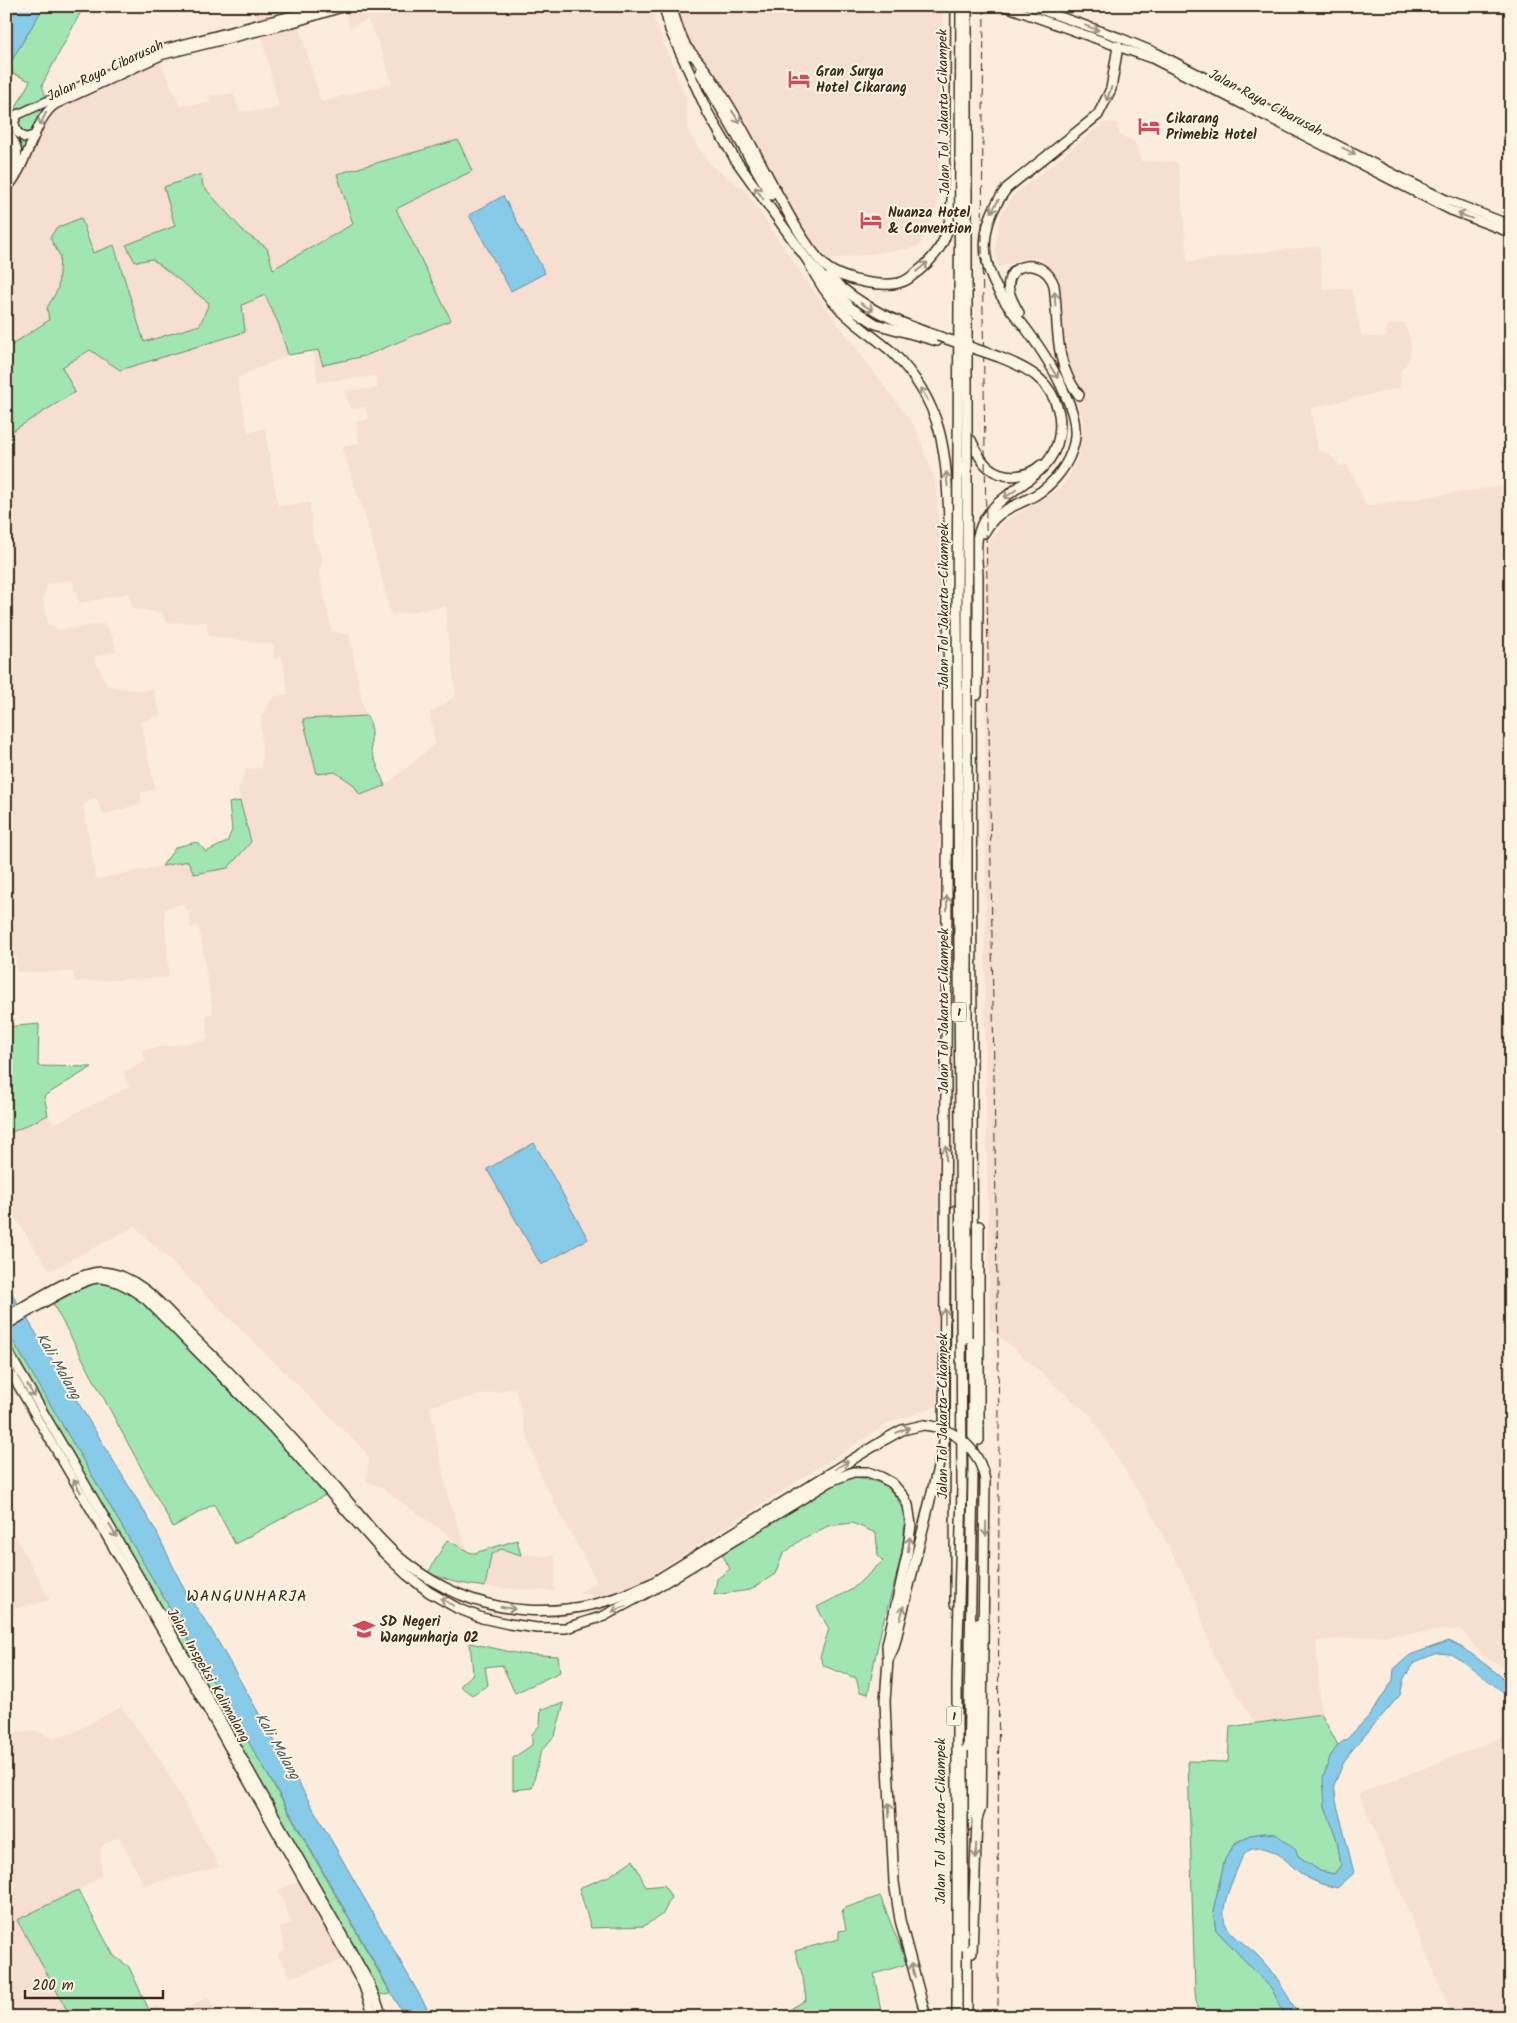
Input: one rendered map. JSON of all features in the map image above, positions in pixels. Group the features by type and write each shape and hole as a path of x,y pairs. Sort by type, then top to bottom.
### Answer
{"highway":[{"path":"664,6 666,21 708,113 735,159 808,261 851,308 876,324 937,339 1032,372 1045,383 1056,403 1060,416 1060,432 1056,449 1047,466 1029,482 1001,501 985,519 977,538 979,1402 974,1808 977,1819"},
{"path":"671,6 673,16 688,49 767,189 807,250 827,276 866,307 937,339"},
{"name":"Jalan Tol Jakarta–Cikampek","path":"953,2017 958,219 958,179 955,162 956,6"},
{"name":"1","path":"957,2017 957,1680 962,1487 957,605 961,6"},
{"name":"1","path":"962,2017 962,1680 967,1487 967,6"},
{"name":"Jalan Tol Jakarta–Cikampek","path":"967,2017 966,1969 973,1474 971,6"},
{"path":"977,554 983,534 992,520 1006,509 1034,496 1049,485 1061,471 1074,444 1075,426 1072,409 1058,378 1028,331 1002,297 990,274 986,258 985,236 987,222 997,201 1006,188 1079,132 1102,109 1111,89 1118,46"},
{"path":"688,49 702,66 740,124 777,193 808,245 826,267 842,276 877,283 896,284 907,279 936,256 942,246 949,220 955,162"},
{"path":"808,261 816,278 832,300 850,318 892,352 910,372 925,395 934,412 941,432 947,478 949,520 944,1443 894,1646 888,1660"},
{"path":"1028,331 1012,298 1009,285 1015,271 1024,266 1031,265 1040,268 1052,279 1060,359 1072,387 1079,395"},
{"path":"971,440 978,455 989,467 1006,475 1014,476 1028,473 1040,466 1052,445 1055,436 1055,415 1046,393 1025,372 998,359"},
{"path":"6,1317 62,1290 86,1281 101,1278 115,1281 130,1288 146,1299 328,1482 388,1547 405,1562 447,1589 501,1607 557,1611 578,1609 612,1600 652,1582 902,1430 924,1425 943,1429 965,1442 977,1458 985,1481 983,1734 980,1808 977,1819 972,1957 966,1969"},
{"path":"6,1325 62,1290"},
{"path":"340,1496 383,1552 406,1574 429,1592 458,1608 482,1618 521,1627 566,1628 585,1624 628,1604 833,1480 852,1472 878,1475 892,1483 908,1505 911,1525 907,1555 887,1645 888,1660 885,1700 894,1882 900,1920 926,2017"}],"main road":[{"name":"Jalan Raya Cibarusah","path":"6,120 160,50 328,6"},
{"name":"Jalan Raya Cibarusah","path":"6,189 13,182 46,112 50,108 146,62 175,52 288,24 347,6"},
{"name":"Jalan Raya Cibarusah","path":"1004,6 1118,46 1138,49 1450,210 1511,233"},
{"name":"Jalan Raya Cibarusah","path":"1030,6 1191,70 1408,182 1447,200 1511,225"},
{"path":"18,114 14,122 16,132 25,138 35,136"},
{"path":"6,131 14,139 18,148 13,182"},
{"name":"Jalan Inspeksi Kalimalang","path":"6,1348 19,1378 162,1616 330,1921 363,1985 374,2017"},
{"name":"Jalan Inspeksi Kalimalang","path":"6,1365 19,1378"},
{"name":"Jalan Inspeksi Kalimalang","path":"330,1921 374,1992 383,2017"}],"shaded area":[{"path":"254,6 653,6 654,19 686,99 688,132 711,166 744,189 814,292 915,427 935,480 940,537 937,1406 888,1423 621,1593 592,1596 580,1592 597,1582 541,1477 527,1436 515,1388 430,1406 448,1498 468,1552 446,1533 380,1487 366,1481 369,1460 366,1452 135,1226 50,1271 6,1204 6,1135 48,1115 54,1124 129,1087 123,1072 146,1061 142,1050 208,1040 206,1015 213,1013 199,927 190,927 189,910 185,908 184,903 164,909 169,977 74,982 74,972 17,972 16,958 6,944 6,192 44,118 59,104 160,61 180,106 210,103 209,96 234,94 240,112 270,110 279,107","holes":["344,9 350,27 368,20 384,57 392,83 321,102 299,25","313,352 318,382 376,376 378,388 345,391 350,409 365,407 368,419 357,422 359,443 342,448 368,525 391,615 447,606 447,627 456,696 430,713 435,744 385,786 360,795 353,784 335,772 303,720 367,716 363,706 349,635 332,631 319,574 323,559 312,535 310,503 278,506 265,429 248,432 237,378 288,355","72,580 79,603 128,593 133,608 162,613 166,623 207,622 209,636 274,645 273,659 282,656 288,694 273,697 261,717 262,768 246,769 238,791 250,842 188,861 96,879 83,804 96,797 103,815 142,803 140,793 155,789 140,721 161,716 153,688 142,691 107,686 94,657 116,651 113,638 104,624 59,630 47,624 43,599 47,584"]},
{"path":"676,6 943,6 937,206 919,247 827,260 819,252 797,220 738,113 686,37"},
{"path":"1105,122 1117,123 1119,135 1134,141 1141,161 1178,162 1188,262 1287,249 1319,247 1323,290 1351,288 1362,337 1386,337 1388,325 1404,323 1411,342 1410,358 1401,371 1400,388 1311,408 1318,451 1329,454 1340,466 1348,465 1366,506 1510,485 1507,419 1499,376 1501,359 1511,358 1511,1671 1486,1658 1459,1629 1316,1641 1321,1714 1256,1725 1213,1655 1197,1602 1151,1512 1091,1416 990,1328 985,1039 987,545 1004,522 1063,487 1079,456 1083,421 1061,363 1052,270 1040,258 1024,258 999,268 995,251 1000,216 1013,196"},
{"path":"6,1520 50,1600 6,1611"},
{"path":"501,1549 521,1555 555,1556 554,1591 485,1587 491,1555"},
{"path":"121,1707 159,1758 220,1867 144,1885 119,1836 101,1846 101,1876 78,1890 114,1956 129,1967 149,2009 158,2005 166,2017 6,2017 6,1732 36,1731 52,1738 70,1734"},
{"path":"1511,1734 1511,2017 1453,2017 1359,1794"},
{"path":"300,1881 345,1959 291,1977 278,1954 285,1949 280,1928 292,1923 278,1890"},
{"path":"207,1997 216,2011 211,2014 212,2017 172,2017"}],"green space":[{"path":"44,6 84,6 42,85 47,101 46,112 6,189 6,120 11,117 30,81 6,70"},
{"path":"458,140 472,171 396,209 451,320 365,356 323,365 318,350 288,355 279,325 265,295 242,305 245,332 120,370 90,350 62,367 75,392 6,435 6,338 10,346 49,320 47,308 58,289 60,256 50,238 56,228 81,218 93,253 114,245 144,342 200,325 209,303 152,259 135,262 126,245 175,226 164,187 201,174 203,186 245,233 267,248 273,269 353,224 337,174"},
{"path":"367,716 371,725 371,750 385,786 360,795 353,784 335,772 317,774 303,719"},
{"path":"240,801 251,842 228,868 194,874 188,861 162,866 176,847 197,842 206,852 227,842 232,830 229,803"},
{"path":"39,1024 38,1066 92,1067 44,1096 48,1115 6,1135 6,1027"},
{"path":"95,1279 130,1288 331,1492 235,1544 214,1504 173,1527 51,1300"},
{"path":"6,1329 265,1770 391,1994 385,1995 374,1992 6,1348"},
{"path":"856,1477 877,1482 889,1489 898,1500 904,1520 902,1551 881,1631 868,1694 860,1692 856,1678 824,1666 820,1657 829,1629 817,1607 851,1590 883,1561 878,1556 876,1533 852,1523 828,1526 802,1539 783,1554 775,1574 750,1590 714,1595 717,1579 730,1569 721,1552 834,1483"},
{"path":"447,1540 471,1553 475,1553 517,1540 521,1555 501,1549 491,1555 485,1587 454,1582 428,1573"},
{"path":"470,1643 520,1654 558,1656 560,1672 515,1693 502,1665 485,1667 488,1685 472,1695 460,1686 473,1674"},
{"path":"564,1703 555,1735 541,1751 532,1788 513,1790 513,1758 532,1745 532,1734 540,1725 541,1709"},
{"path":"1321,1714 1338,1745 1330,1757 1325,1806 1337,1840 1341,1865 1334,1874 1320,1871 1265,1833 1250,1835 1235,1843 1225,1859 1213,1911 1216,1930 1272,1989 1286,2017 1198,2017 1195,1991 1188,1761 1228,1762 1230,1727"},
{"path":"633,1860 646,1887 664,1885 671,1897 663,1914 644,1926 591,1928 579,1888 609,1876"},
{"path":"78,1890 114,1956 129,1967 149,2010 137,2017 71,2017 17,1920"},
{"path":"880,1896 907,1964 874,1974 882,2017 793,2017 792,2008 806,2000 803,1977 795,1951 839,1939 839,1931 846,1930 842,1909"}],"water":[{"path":"18,6 44,6 6,70 6,30"},
{"path":"503,196 545,273 511,291 469,215"},
{"path":"534,1143 588,1239 541,1265 487,1169"},
{"path":"6,1284 156,1531 186,1593 209,1626 432,2017 405,2017 288,1809 6,1329"},
{"path":"1449,1641 1465,1649 1511,1684 1511,1698 1464,1662 1450,1654 1437,1653 1415,1662 1404,1678 1400,1695 1352,1750 1343,1764 1334,1785 1336,1801 1354,1873 1337,1888 1308,1878 1281,1856 1268,1849 1252,1849 1243,1856 1226,1899 1224,1919 1233,1934 1257,1955 1269,1969 1300,2017 1286,2017 1272,1989 1216,1930 1213,1911 1225,1859 1236,1843 1250,1835 1276,1834 1296,1850 1298,1856 1320,1871 1334,1874 1341,1865 1337,1840 1325,1806 1323,1778 1330,1757 1338,1745 1347,1739 1370,1715 1393,1680 1394,1669 1410,1655"}],"waterway":[{"name":"Kali Malang","path":"19,1324 49,1376"},
{"name":"Kali Malang","path":"157,1563 172,1590"},
{"path":"1467,1659 1511,1692"},
{"name":"Kali Malang","path":"225,1681 336,1873"},
{"name":"Kali Malang","path":"346,1891 357,1909"},
{"name":"Kali Malang","path":"361,1916 364,1922"},
{"name":"Kali Malang","path":"369,1931 399,1983"},
{"name":"Kali Malang","path":"407,1996 419,2017"}],"railway":[{"path":"984,6 982,243 999,1421 998,2017"}],"place":[{"name":"Gran Surya Hotel Cikarang","path":"799,79"},
{"name":"Cikarang Primebiz Hotel","path":"1149,126"},
{"name":"Nuanza Hotel & Convention","path":"871,220"},
{"name":"SD Negeri Wangunharja 02","path":"364,1629"}],"district":[{"name":"WANGUNHARJA","path":"247,1595"}]}
